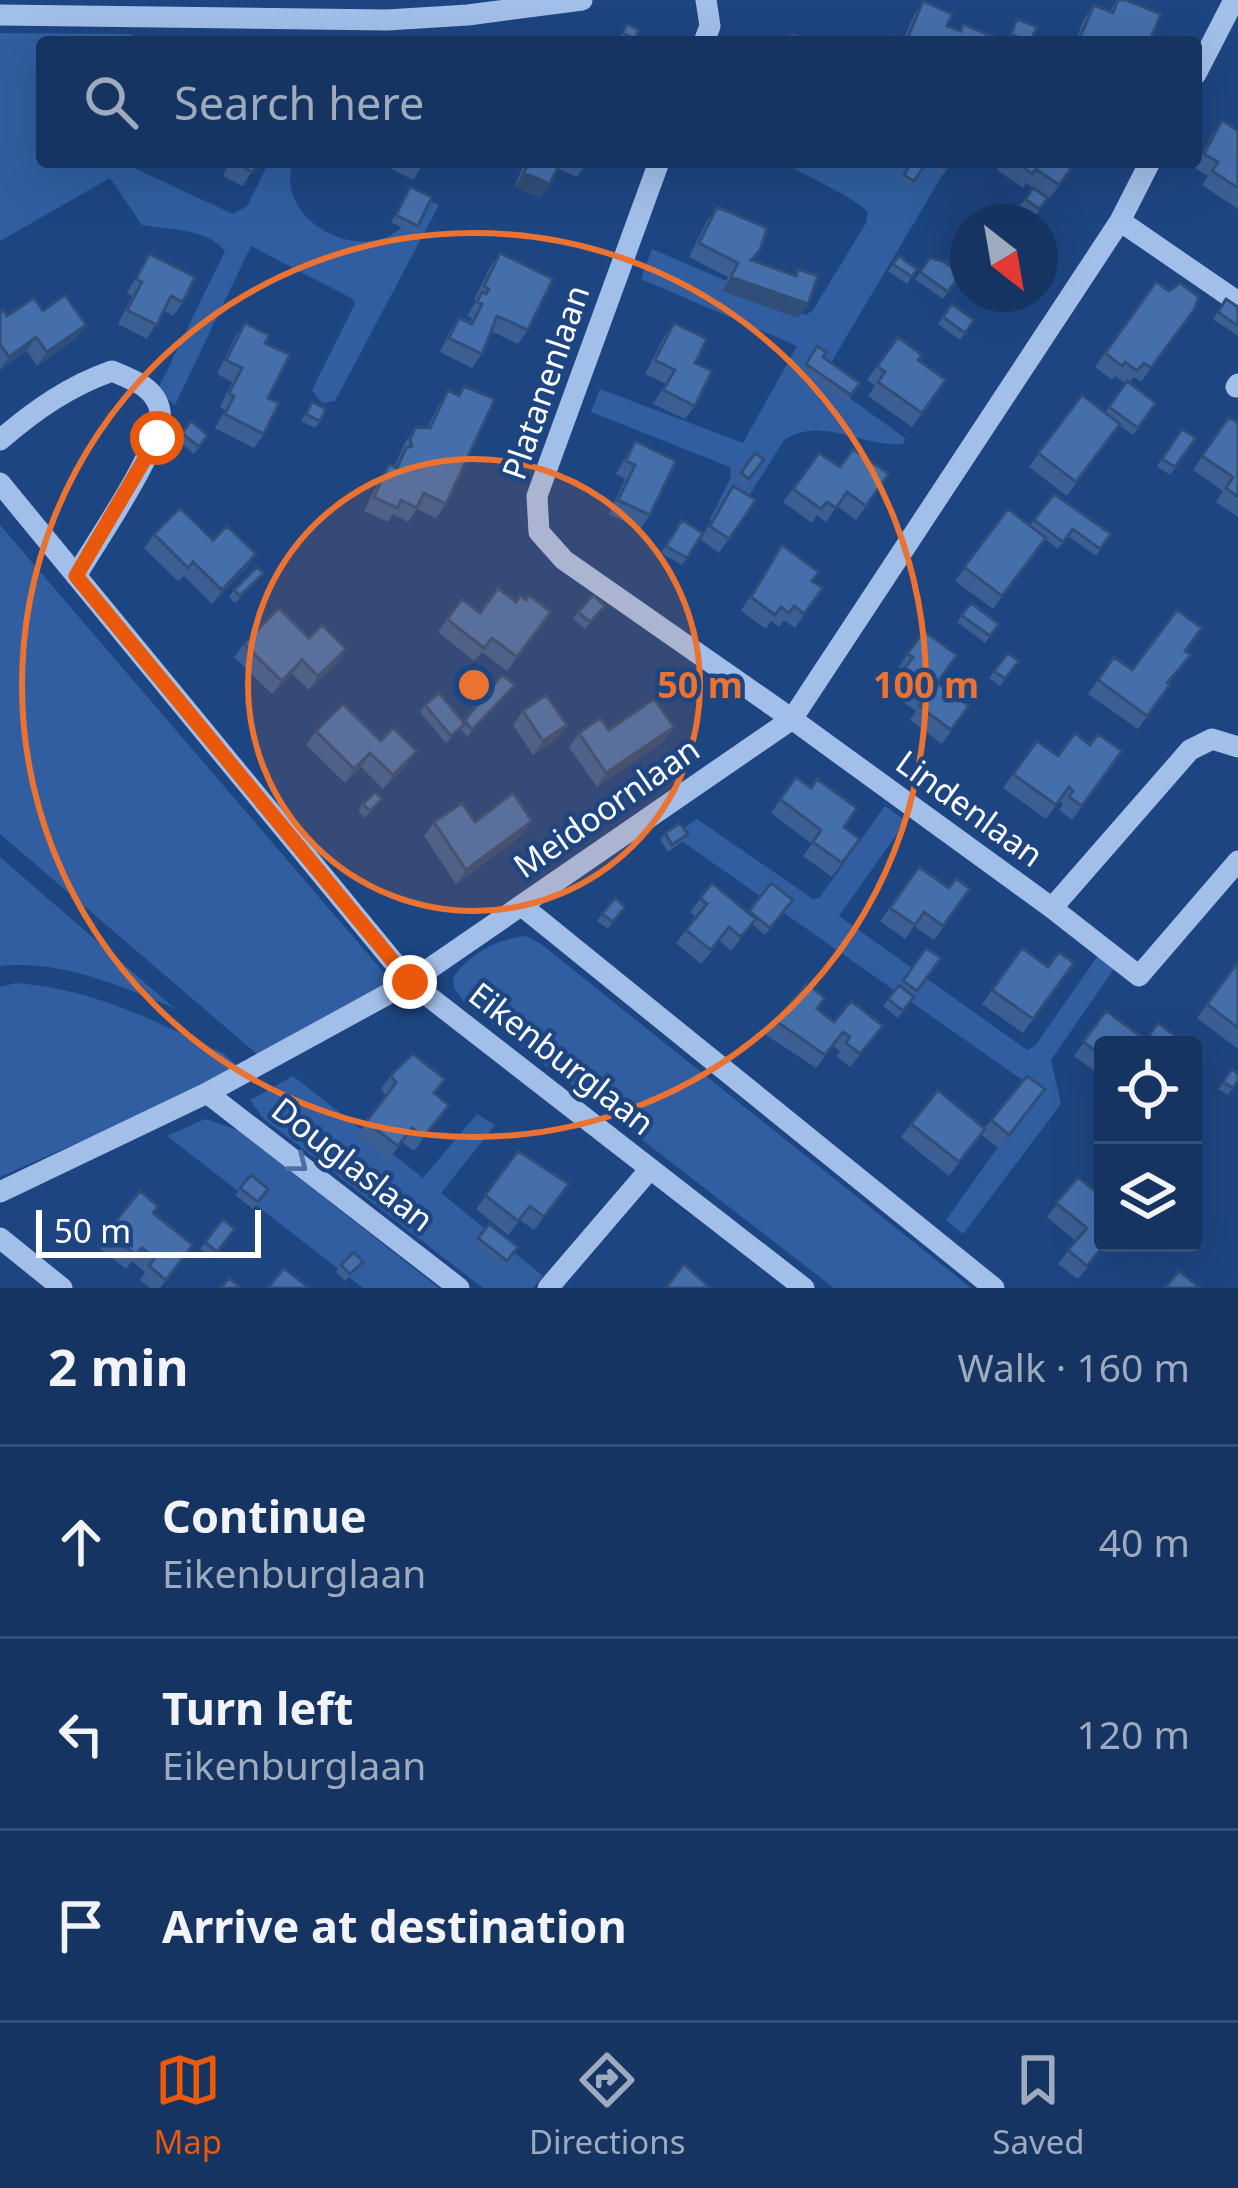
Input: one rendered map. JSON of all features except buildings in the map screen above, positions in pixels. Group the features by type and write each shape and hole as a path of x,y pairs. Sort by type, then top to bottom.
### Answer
{"street":[{"path":"0,15 387,20 468,16 582,0"},
{"path":"706,0 710,26 706,36"},
{"path":"1202,62 1234,0"},
{"name":"Platanenlaan","path":"657,168 537,496 539,532 564,560 792,719"},
{"name":"Meidoornlaan","path":"0,1192 207,1093 410,982 792,719 1120,221 1147,168"},
{"path":"1120,221 1238,302"},
{"path":"0,440 76,384 112,371 142,383 160,408 157,438 76,576"},
{"name":"Eikenburglaan","path":"0,483 410,982 804,1288"},
{"name":"Lindenlaan","path":"792,719 1139,976 1238,861"},
{"name":"Lindenlaan","path":"1052,908 1190,750 1212,739 1238,747"},
{"path":"522,905 994,1288"},
{"name":"Douglaslaan","path":"207,1093 459,1288"},
{"path":"548,1288 650,1169"},
{"path":"0,1238 62,1288"}],"shaded area":[{"path":"0,33 132,34 36,36 36,168 134,168 233,214 247,206 266,168 292,168 290,180 302,212 315,225 348,240 391,235 424,198 439,205 335,401 322,403 312,390 355,304 353,299 251,246 175,405 157,391 225,251 217,243 198,234 142,225 110,178 0,241"},
{"path":"793,168 946,168 822,378 905,438 903,444 828,431 798,433 784,440 729,528 719,532 710,519 731,477 730,467 591,412 600,389 743,443 797,346 641,279 652,249 806,315 866,223 868,212"},
{"path":"0,525 391,981 258,1055 0,834"},
{"path":"885,806 906,821 839,916 1027,1050 1035,1046 1099,954 1116,966 1051,1060 1061,1104 963,1234 946,1220 1038,1091 673,835 697,819 813,899 819,898"},
{"path":"0,857 174,1008 68,971 0,966"},
{"path":"526,936 971,1288 834,1288 465,1003 455,990 453,978 459,969 485,949"},
{"path":"16,983 73,992 122,1008 223,1053 239,1067 0,1177 0,987"},
{"path":"293,1076 423,1178 477,1114 495,1125 441,1193 543,1276 533,1288 483,1288 263,1118 250,1100"},
{"path":"205,1119 238,1130 439,1288 363,1288 167,1136"}],"route":[{"path":"157,438 76,576 410,982"}]}
